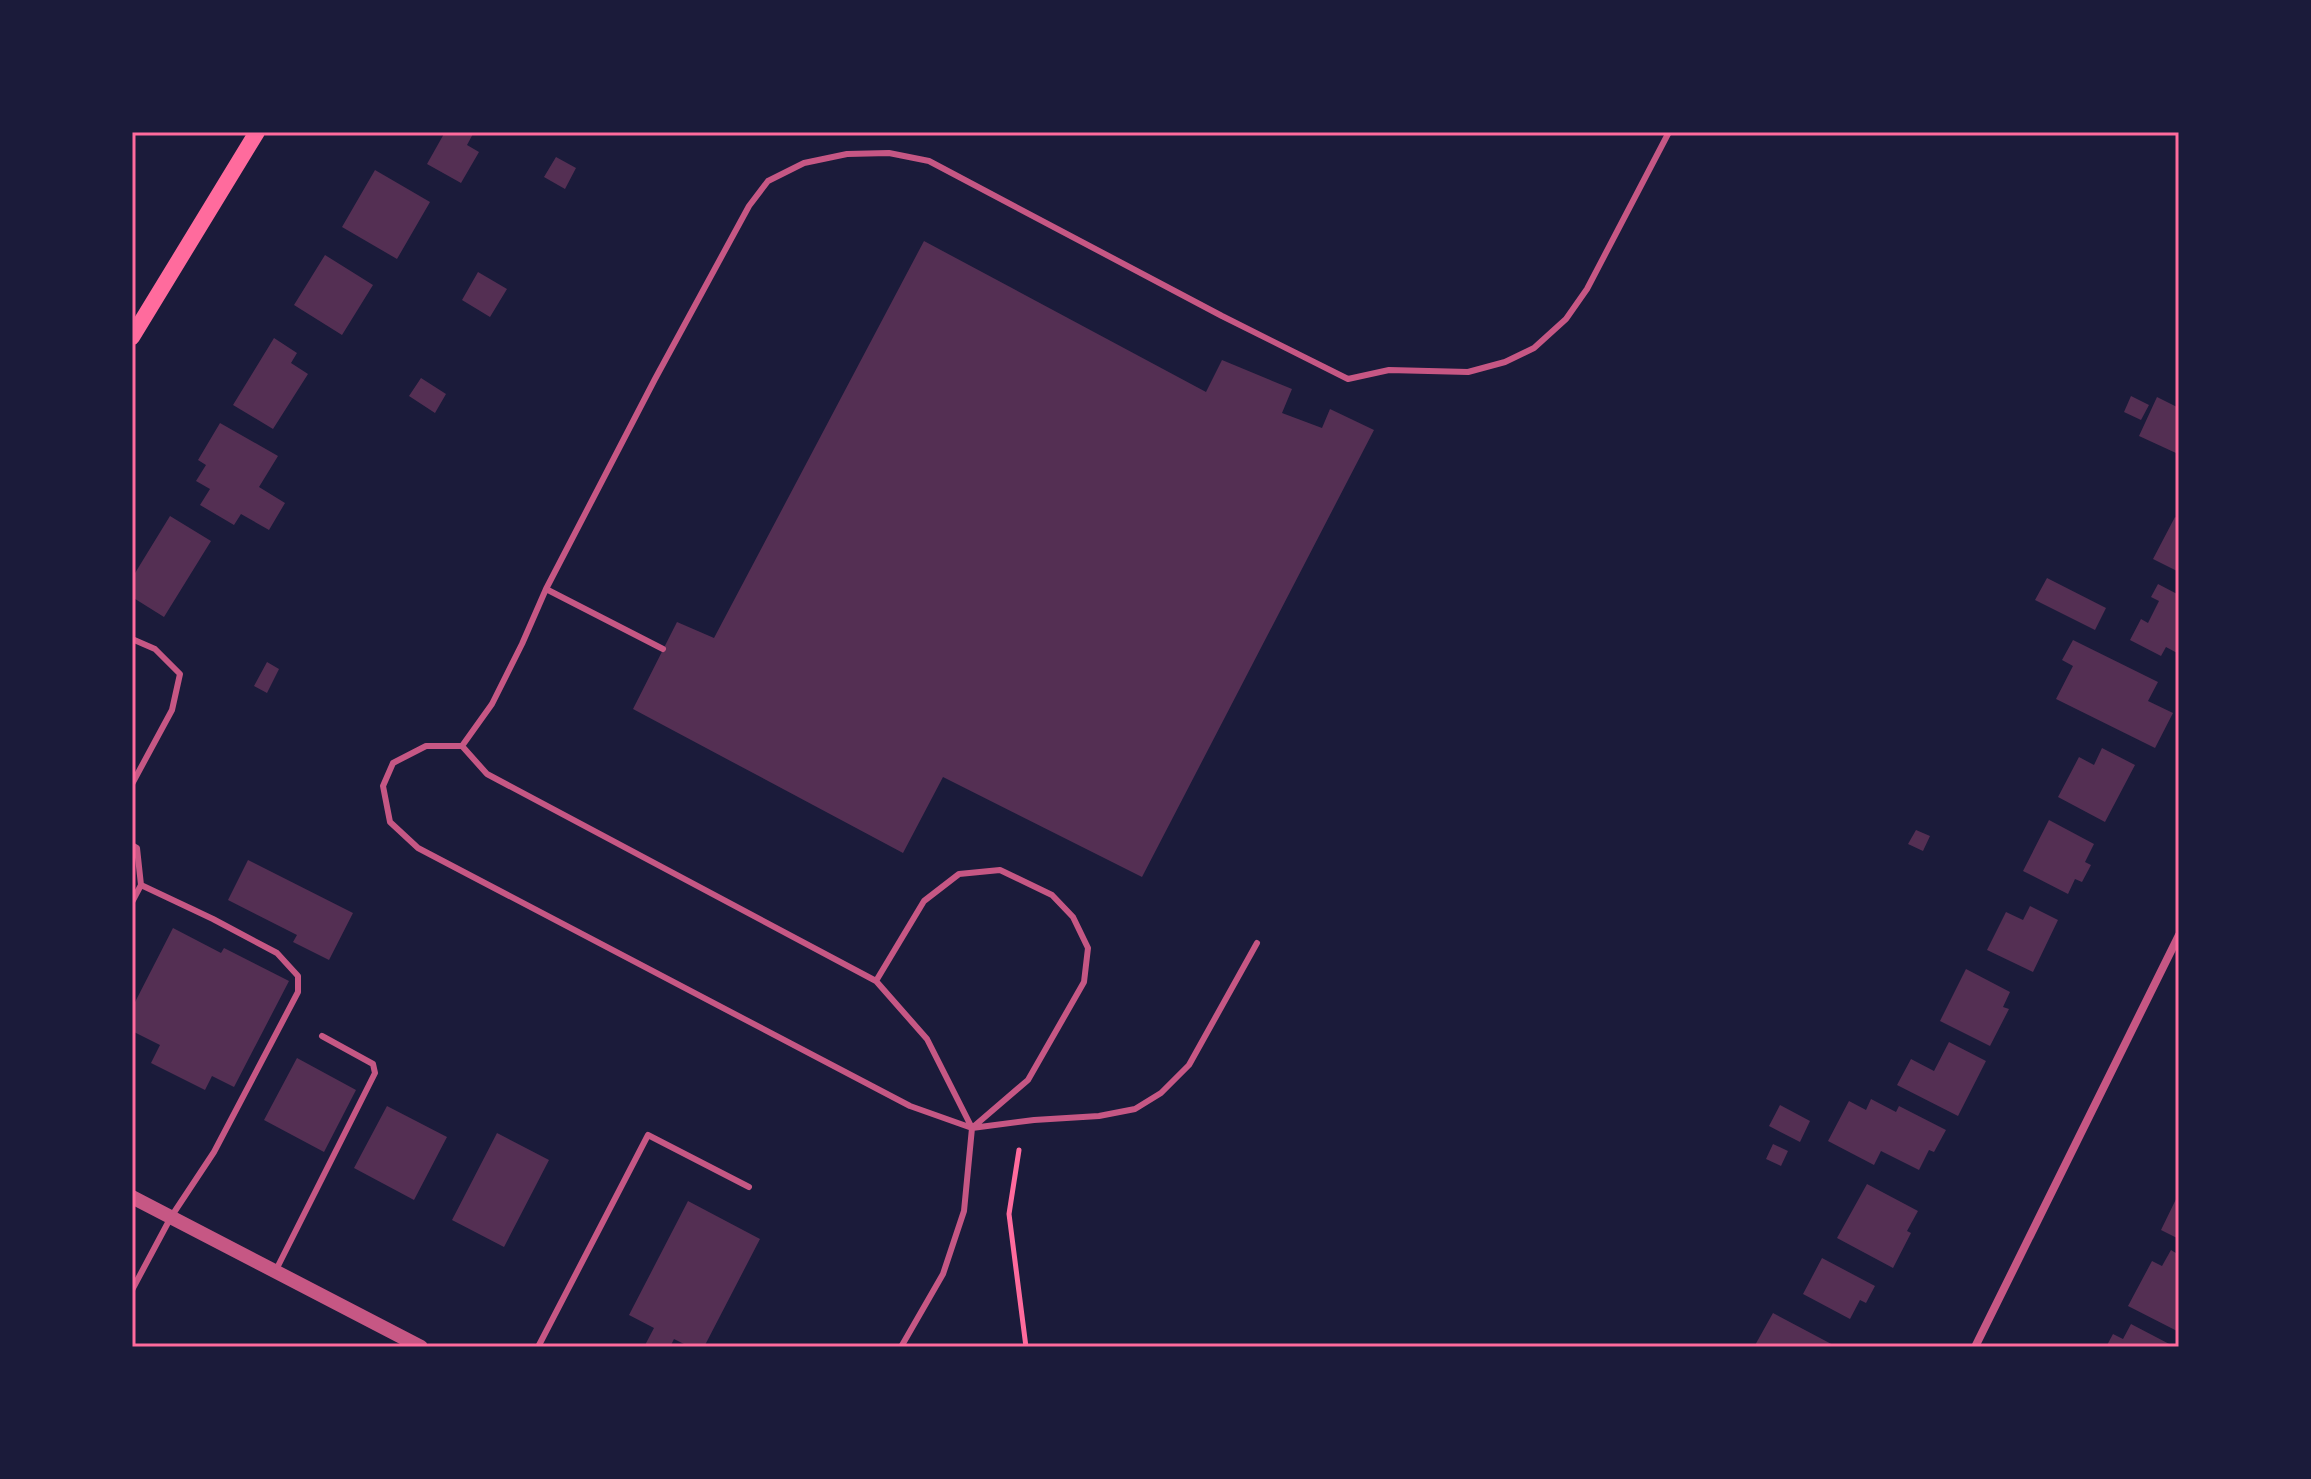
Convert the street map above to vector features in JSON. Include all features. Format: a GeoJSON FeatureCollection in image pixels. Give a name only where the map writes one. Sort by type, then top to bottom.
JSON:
{"type":"FeatureCollection","features":[{"type":"Feature","properties":{"kind":"main road"},"geometry":{"type":"LineString","coordinates":[[132,337],[257,132]]}},
{"type":"Feature","properties":{"kind":"street"},"geometry":{"type":"LineString","coordinates":[[1975,1347],[2179,935]]}},
{"type":"Feature","properties":{"kind":"street"},"geometry":{"type":"LineString","coordinates":[[132,1197],[421,1347]]}},
{"type":"Feature","properties":{"kind":"lane"},"geometry":{"type":"LineString","coordinates":[[462,746],[492,704],[546,589],[655,379],[749,206],[768,181],[804,163],[847,154],[889,153],[929,161],[1348,379],[1389,370],[1468,372],[1505,362],[1534,348],[1566,319],[1587,289],[1669,132]]}},
{"type":"Feature","properties":{"kind":"lane"},"geometry":{"type":"LineString","coordinates":[[546,589],[663,649]]}},
{"type":"Feature","properties":{"kind":"lane"},"geometry":{"type":"LineString","coordinates":[[132,639],[155,649],[180,674],[172,710],[132,784]]}},
{"type":"Feature","properties":{"kind":"lane"},"geometry":{"type":"LineString","coordinates":[[901,1347],[943,1274],[964,1211],[972,1128],[927,1039],[876,981],[487,774],[462,746],[426,746],[393,763],[383,786],[390,822],[418,848],[910,1106],[972,1128],[1135,1109],[1161,1093],[1189,1065],[1257,943]]}},
{"type":"Feature","properties":{"kind":"lane"},"geometry":{"type":"LineString","coordinates":[[132,845],[137,848],[141,885],[132,902]]}},
{"type":"Feature","properties":{"kind":"lane"},"geometry":{"type":"LineString","coordinates":[[876,981],[924,901],[959,874],[1000,870],[1052,895],[1073,917],[1088,948],[1084,982],[1028,1080],[972,1128]]}},
{"type":"Feature","properties":{"kind":"lane"},"geometry":{"type":"LineString","coordinates":[[132,1290],[171,1217],[214,1152],[298,992],[298,976],[277,953],[141,885]]}},
{"type":"Feature","properties":{"kind":"lane"},"geometry":{"type":"LineString","coordinates":[[275,1271],[375,1073],[373,1064],[322,1036]]}},
{"type":"Feature","properties":{"kind":"lane"},"geometry":{"type":"LineString","coordinates":[[538,1347],[648,1135],[749,1187]]}},
{"type":"Feature","properties":{"kind":"path"},"geometry":{"type":"LineString","coordinates":[[1019,1150],[1009,1214],[1026,1347]]}},
{"type":"Feature","properties":{"kind":"building"},"geometry":{"type":"Polygon","coordinates":[[[445,132],[474,132],[467,145],[479,152],[461,183],[427,164],[445,132]]]}},
{"type":"Feature","properties":{"kind":"building"},"geometry":{"type":"Polygon","coordinates":[[[556,157],[576,168],[565,189],[544,177],[556,157]]]}},
{"type":"Feature","properties":{"kind":"building"},"geometry":{"type":"Polygon","coordinates":[[[375,170],[430,202],[397,259],[342,227],[375,170]]]}},
{"type":"Feature","properties":{"kind":"building"},"geometry":{"type":"Polygon","coordinates":[[[924,241],[1206,392],[1222,360],[1292,389],[1282,413],[1322,428],[1330,409],[1374,430],[1142,877],[943,777],[903,853],[633,709],[677,622],[714,638],[924,241]]]}},
{"type":"Feature","properties":{"kind":"building"},"geometry":{"type":"Polygon","coordinates":[[[325,255],[373,285],[342,335],[294,305],[325,255]]]}},
{"type":"Feature","properties":{"kind":"building"},"geometry":{"type":"Polygon","coordinates":[[[478,272],[507,289],[490,317],[462,300],[478,272]]]}},
{"type":"Feature","properties":{"kind":"building"},"geometry":{"type":"Polygon","coordinates":[[[274,338],[297,353],[291,363],[308,374],[273,429],[233,405],[274,338]]]}},
{"type":"Feature","properties":{"kind":"building"},"geometry":{"type":"Polygon","coordinates":[[[421,378],[446,394],[435,413],[409,396],[421,378]]]}},
{"type":"Feature","properties":{"kind":"building"},"geometry":{"type":"Polygon","coordinates":[[[2131,396],[2149,405],[2141,420],[2124,412],[2131,396]]]}},
{"type":"Feature","properties":{"kind":"building"},"geometry":{"type":"Polygon","coordinates":[[[2157,397],[2179,408],[2179,446],[2176,453],[2139,436],[2157,397]]]}},
{"type":"Feature","properties":{"kind":"building"},"geometry":{"type":"Polygon","coordinates":[[[220,423],[278,456],[259,487],[285,503],[269,530],[241,514],[234,525],[200,505],[210,489],[196,481],[206,465],[198,460],[220,423]]]}},
{"type":"Feature","properties":{"kind":"building"},"geometry":{"type":"Polygon","coordinates":[[[170,516],[211,541],[164,617],[132,597],[132,578],[170,516]]]}},
{"type":"Feature","properties":{"kind":"building"},"geometry":{"type":"Polygon","coordinates":[[[2175,517],[2179,520],[2179,572],[2153,559],[2175,517]]]}},
{"type":"Feature","properties":{"kind":"building"},"geometry":{"type":"Polygon","coordinates":[[[2047,578],[2106,608],[2095,630],[2035,600],[2047,578]]]}},
{"type":"Feature","properties":{"kind":"building"},"geometry":{"type":"Polygon","coordinates":[[[2158,584],[2179,595],[2179,654],[2166,647],[2161,656],[2130,640],[2141,619],[2148,623],[2159,601],[2151,597],[2158,584]]]}},
{"type":"Feature","properties":{"kind":"building"},"geometry":{"type":"Polygon","coordinates":[[[2073,640],[2158,682],[2148,701],[2173,713],[2155,748],[2056,699],[2073,666],[2062,660],[2073,640]]]}},
{"type":"Feature","properties":{"kind":"building"},"geometry":{"type":"Polygon","coordinates":[[[267,662],[279,669],[267,693],[254,686],[267,662]]]}},
{"type":"Feature","properties":{"kind":"building"},"geometry":{"type":"Polygon","coordinates":[[[2102,748],[2135,765],[2105,822],[2058,797],[2079,757],[2094,765],[2102,748]]]}},
{"type":"Feature","properties":{"kind":"building"},"geometry":{"type":"Polygon","coordinates":[[[2049,820],[2094,844],[2085,862],[2091,865],[2082,882],[2075,879],[2068,894],[2023,871],[2049,820]]]}},
{"type":"Feature","properties":{"kind":"building"},"geometry":{"type":"Polygon","coordinates":[[[1916,830],[1930,836],[1923,851],[1908,844],[1916,830]]]}},
{"type":"Feature","properties":{"kind":"building"},"geometry":{"type":"Polygon","coordinates":[[[248,860],[353,913],[329,960],[293,942],[297,935],[228,900],[248,860]]]}},
{"type":"Feature","properties":{"kind":"building"},"geometry":{"type":"Polygon","coordinates":[[[2030,906],[2058,920],[2033,972],[1987,950],[2006,912],[2023,920],[2030,906]]]}},
{"type":"Feature","properties":{"kind":"building"},"geometry":{"type":"Polygon","coordinates":[[[173,928],[221,953],[224,948],[289,981],[234,1087],[212,1076],[205,1090],[151,1063],[160,1045],[132,1031],[132,1008],[173,928]]]}},
{"type":"Feature","properties":{"kind":"building"},"geometry":{"type":"Polygon","coordinates":[[[1966,969],[2010,992],[2003,1007],[2009,1009],[1990,1046],[1940,1021],[1966,969]]]}},
{"type":"Feature","properties":{"kind":"building"},"geometry":{"type":"Polygon","coordinates":[[[1949,1042],[1986,1061],[1958,1116],[1897,1085],[1911,1059],[1934,1071],[1949,1042]]]}},
{"type":"Feature","properties":{"kind":"building"},"geometry":{"type":"Polygon","coordinates":[[[297,1058],[356,1090],[324,1152],[264,1120],[297,1058]]]}},
{"type":"Feature","properties":{"kind":"building"},"geometry":{"type":"Polygon","coordinates":[[[1871,1099],[1896,1112],[1899,1106],[1946,1130],[1934,1152],[1929,1150],[1919,1170],[1881,1151],[1874,1165],[1828,1141],[1849,1101],[1866,1110],[1871,1099]]]}},
{"type":"Feature","properties":{"kind":"building"},"geometry":{"type":"Polygon","coordinates":[[[1780,1105],[1810,1121],[1800,1142],[1769,1126],[1780,1105]]]}},
{"type":"Feature","properties":{"kind":"building"},"geometry":{"type":"Polygon","coordinates":[[[387,1106],[447,1137],[414,1200],[354,1168],[387,1106]]]}},
{"type":"Feature","properties":{"kind":"building"},"geometry":{"type":"Polygon","coordinates":[[[497,1133],[549,1160],[504,1247],[452,1220],[497,1133]]]}},
{"type":"Feature","properties":{"kind":"building"},"geometry":{"type":"Polygon","coordinates":[[[1773,1144],[1788,1151],[1781,1166],[1766,1159],[1773,1144]]]}},
{"type":"Feature","properties":{"kind":"building"},"geometry":{"type":"Polygon","coordinates":[[[1867,1184],[1918,1211],[1907,1231],[1911,1233],[1893,1268],[1837,1238],[1867,1184]]]}},
{"type":"Feature","properties":{"kind":"building"},"geometry":{"type":"Polygon","coordinates":[[[2179,1193],[2179,1239],[2161,1230],[2179,1193]]]}},
{"type":"Feature","properties":{"kind":"building"},"geometry":{"type":"Polygon","coordinates":[[[688,1201],[760,1239],[704,1347],[690,1347],[674,1339],[670,1347],[644,1347],[654,1328],[629,1315],[688,1201]]]}},
{"type":"Feature","properties":{"kind":"building"},"geometry":{"type":"Polygon","coordinates":[[[2171,1250],[2179,1255],[2179,1332],[2128,1306],[2152,1261],[2162,1266],[2171,1250]]]}},
{"type":"Feature","properties":{"kind":"building"},"geometry":{"type":"Polygon","coordinates":[[[1822,1258],[1875,1286],[1866,1303],[1860,1300],[1850,1319],[1803,1294],[1822,1258]]]}},
{"type":"Feature","properties":{"kind":"building"},"geometry":{"type":"Polygon","coordinates":[[[1773,1313],[1837,1347],[1754,1347],[1773,1313]]]}},
{"type":"Feature","properties":{"kind":"building"},"geometry":{"type":"Polygon","coordinates":[[[2131,1324],[2175,1347],[2106,1347],[2113,1334],[2123,1339],[2131,1324]]]}}]}
